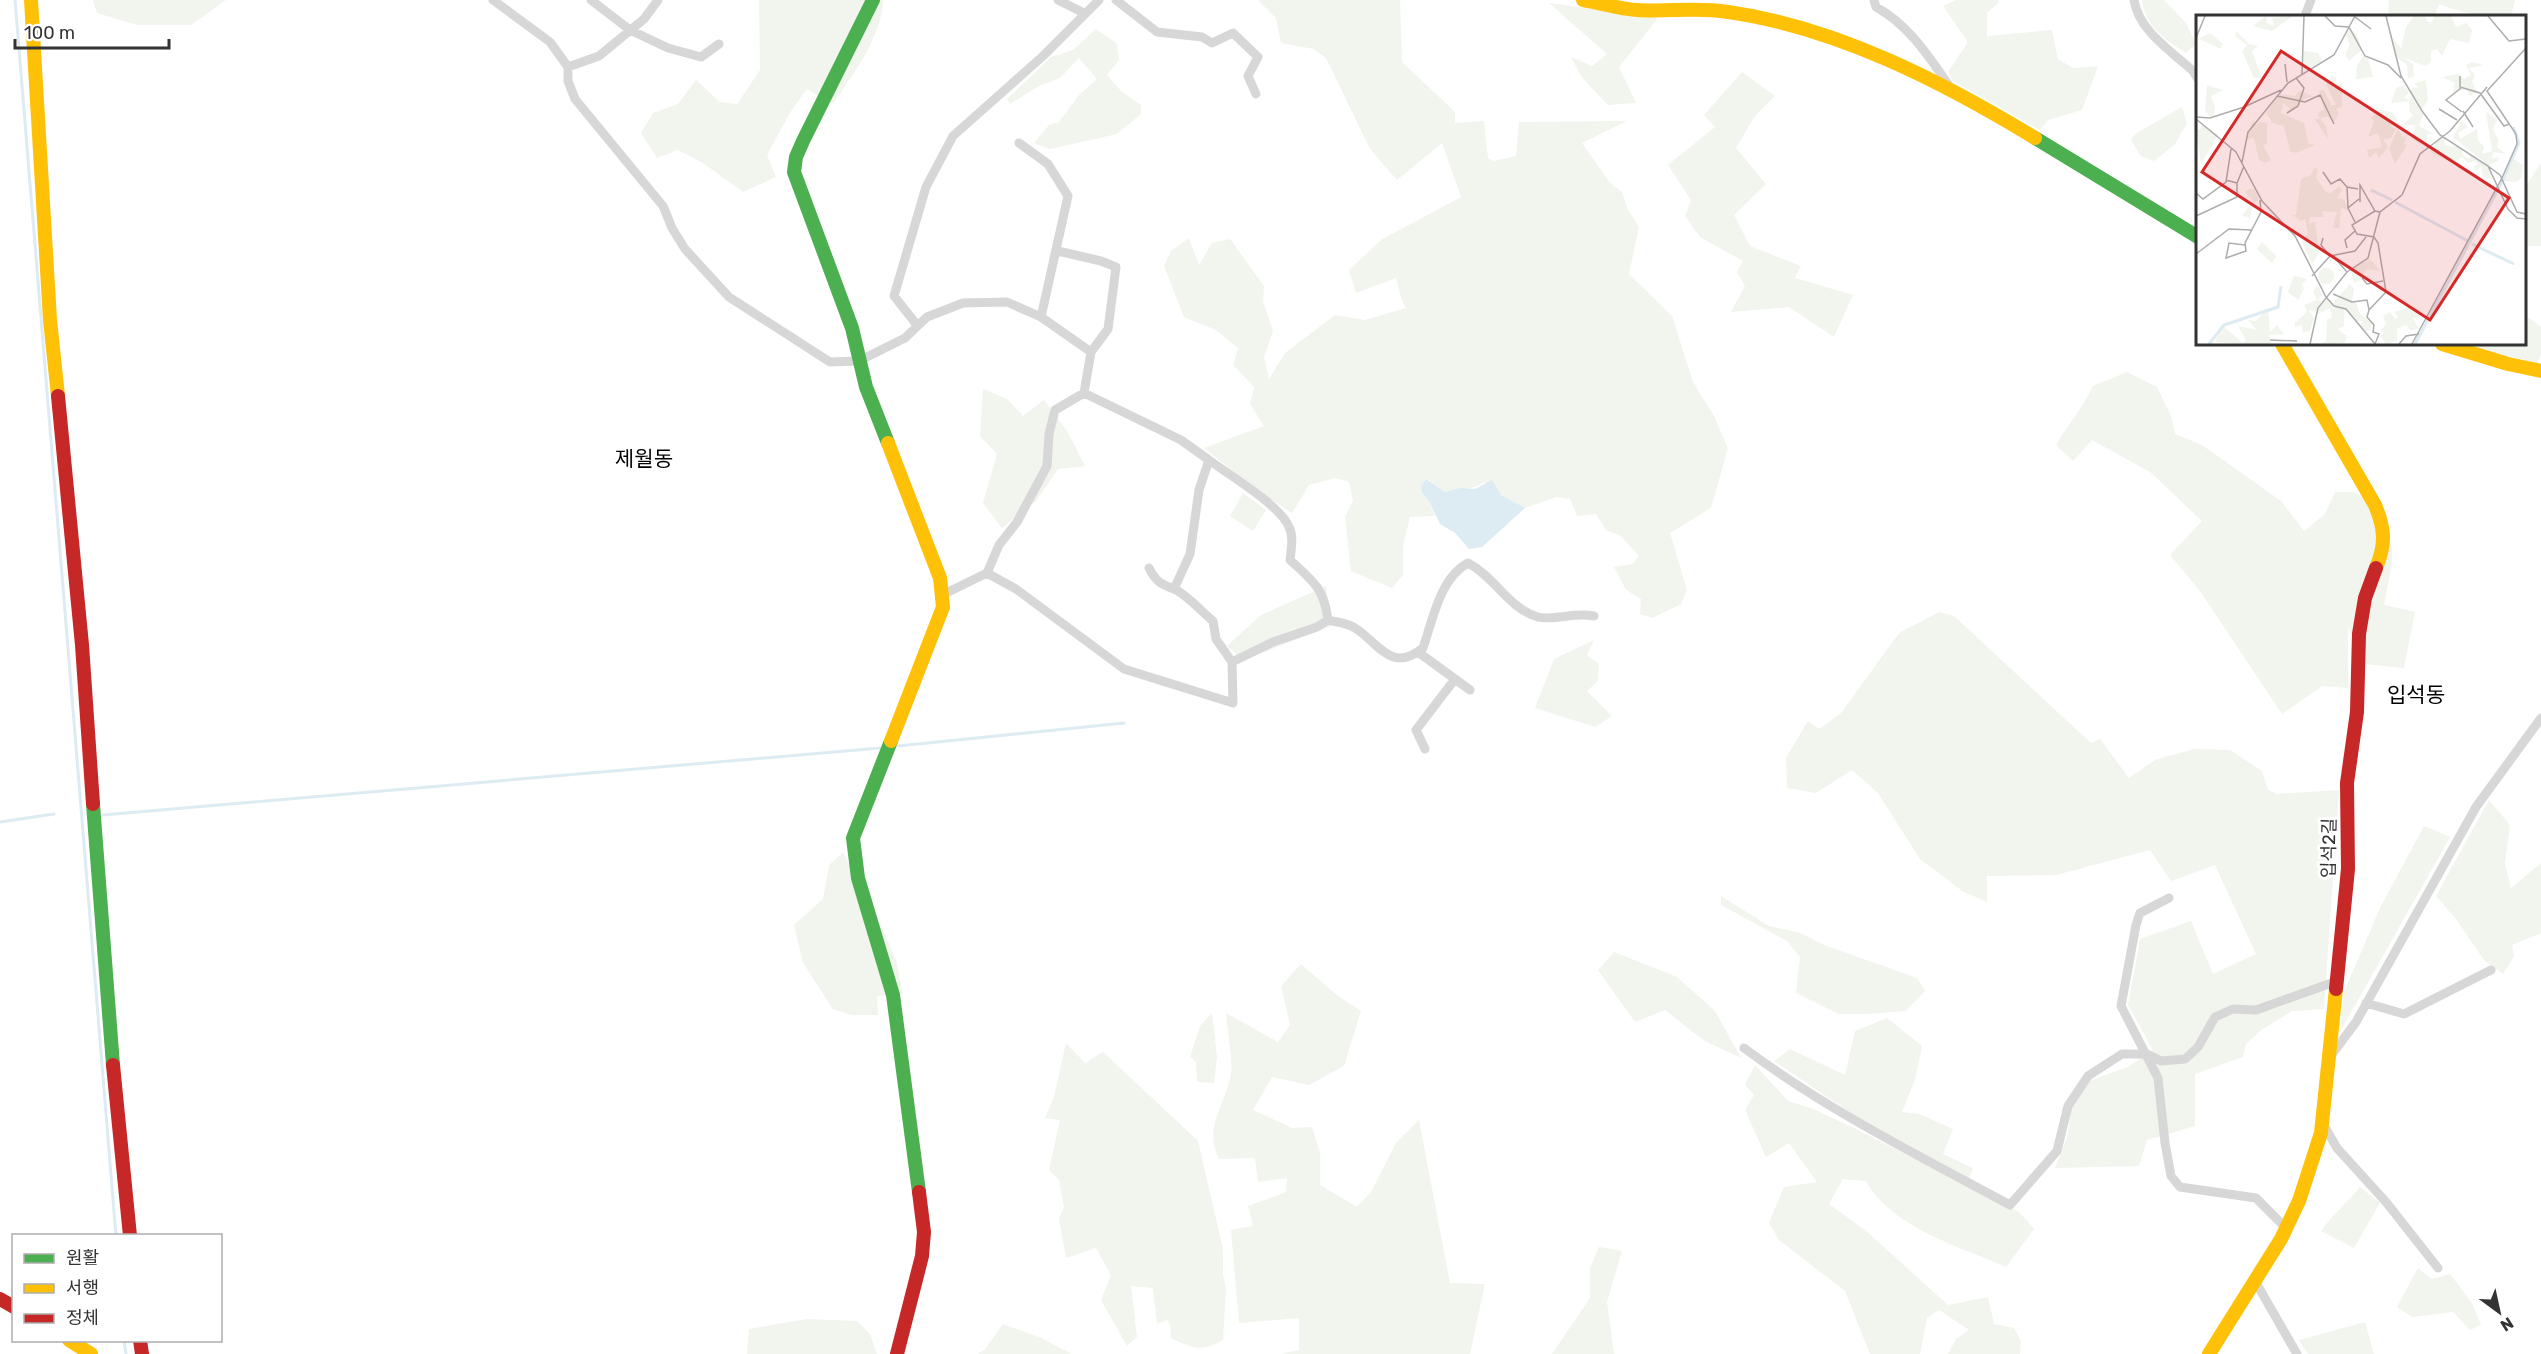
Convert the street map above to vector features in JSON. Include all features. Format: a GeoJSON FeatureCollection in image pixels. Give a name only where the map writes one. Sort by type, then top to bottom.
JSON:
{"type":"FeatureCollection","features":[{"type":"Feature","properties":{"kind":"street"},"geometry":{"type":"LineString","coordinates":[[31,0],[50,320],[82,645],[106,994],[130,1234]]}},
{"type":"Feature","properties":{"kind":"street"},"geometry":{"type":"LineString","coordinates":[[493,0],[550,42],[568,67],[568,81],[575,99],[663,206],[672,228],[685,249],[729,297],[830,362],[859,361],[905,338],[927,317],[963,303],[1007,302],[1041,317],[1091,352]]}},
{"type":"Feature","properties":{"kind":"street"},"geometry":{"type":"LineString","coordinates":[[591,0],[630,30],[668,48],[701,57],[719,44]]}},
{"type":"Feature","properties":{"kind":"street"},"geometry":{"type":"LineString","coordinates":[[568,67],[599,56],[644,19],[658,0]]}},
{"type":"Feature","properties":{"kind":"street"},"geometry":{"type":"LineString","coordinates":[[873,0],[802,141],[796,157],[794,172],[852,328],[866,387],[940,578],[944,594],[943,607],[853,838],[858,878],[893,994],[924,1232],[922,1256],[897,1354]]}},
{"type":"Feature","properties":{"kind":"street"},"geometry":{"type":"LineString","coordinates":[[1058,0],[1084,13]]}},
{"type":"Feature","properties":{"kind":"street"},"geometry":{"type":"LineString","coordinates":[[917,325],[894,296],[926,187],[938,161],[953,136],[1043,56],[1099,0]]}},
{"type":"Feature","properties":{"kind":"street"},"geometry":{"type":"LineString","coordinates":[[1116,0],[1157,32],[1202,37],[1212,43],[1233,33],[1258,57],[1248,76],[1256,94]]}},
{"type":"Feature","properties":{"kind":"street"},"geometry":{"type":"LineString","coordinates":[[1583,0],[1636,10],[1725,11],[1776,21],[1843,43],[1924,75],[1978,103],[2196,236]]}},
{"type":"Feature","properties":{"kind":"street"},"geometry":{"type":"LineString","coordinates":[[1874,0],[1876,7],[1894,17],[1926,52],[1953,91]]}},
{"type":"Feature","properties":{"kind":"street"},"geometry":{"type":"LineString","coordinates":[[2134,0],[2141,24],[2196,76]]}},
{"type":"Feature","properties":{"kind":"street"},"geometry":{"type":"LineString","coordinates":[[2305,15],[2311,0]]}},
{"type":"Feature","properties":{"kind":"street"},"geometry":{"type":"LineString","coordinates":[[1019,143],[1048,164],[1068,196],[1058,251],[1041,317]]}},
{"type":"Feature","properties":{"kind":"street"},"geometry":{"type":"LineString","coordinates":[[944,594],[987,573],[999,544],[1017,522],[1047,466],[1049,434],[1055,410],[1084,393],[1091,352],[1108,329],[1116,267],[1058,251]]}},
{"type":"Feature","properties":{"kind":"street","name":"입석2길"},"geometry":{"type":"LineString","coordinates":[[2209,1354],[2255,1281],[2300,1201],[2322,1122],[2348,869],[2347,783],[2357,712],[2359,634],[2365,598],[2382,554],[2384,526],[2375,505],[2283,345]]}},
{"type":"Feature","properties":{"kind":"street"},"geometry":{"type":"LineString","coordinates":[[2445,345],[2508,364],[2541,371]]}},
{"type":"Feature","properties":{"kind":"street"},"geometry":{"type":"LineString","coordinates":[[1084,393],[1181,440],[1277,510],[1289,526],[1292,538],[1290,560],[1310,577],[1319,590],[1325,600],[1328,620]]}},
{"type":"Feature","properties":{"kind":"street"},"geometry":{"type":"LineString","coordinates":[[1174,589],[1190,554],[1198,490],[1209,460]]}},
{"type":"Feature","properties":{"kind":"street"},"geometry":{"type":"LineString","coordinates":[[1233,662],[1273,642],[1317,627],[1328,620],[1354,627],[1378,650],[1388,656],[1406,656],[1418,652],[1423,648],[1448,581],[1468,563],[1480,569],[1521,610],[1540,618],[1582,614],[1594,616]]}},
{"type":"Feature","properties":{"kind":"street"},"geometry":{"type":"LineString","coordinates":[[987,573],[1016,589],[1124,669],[1233,703],[1233,662],[1216,639],[1213,621],[1174,589],[1166,588],[1153,576],[1149,568]]}},
{"type":"Feature","properties":{"kind":"street"},"geometry":{"type":"LineString","coordinates":[[1418,652],[1470,690]]}},
{"type":"Feature","properties":{"kind":"street"},"geometry":{"type":"LineString","coordinates":[[1425,749],[1416,730],[1455,680]]}},
{"type":"Feature","properties":{"kind":"street"},"geometry":{"type":"LineString","coordinates":[[2329,1058],[2356,1022],[2476,807],[2541,718]]}},
{"type":"Feature","properties":{"kind":"street"},"geometry":{"type":"LineString","coordinates":[[2169,898],[2140,913],[2121,1006],[2158,1078],[2171,1176],[2180,1187],[2256,1198],[2286,1228]]}},
{"type":"Feature","properties":{"kind":"street"},"geometry":{"type":"LineString","coordinates":[[2366,1003],[2404,1014],[2491,970]]}},
{"type":"Feature","properties":{"kind":"street"},"geometry":{"type":"LineString","coordinates":[[1744,1048],[1783,1077],[1838,1112],[2010,1204],[2057,1151],[2068,1106],[2088,1076],[2122,1054],[2147,1054],[2161,1061],[2185,1059],[2198,1047],[2215,1017],[2233,1009],[2256,1010],[2337,981]]}},
{"type":"Feature","properties":{"kind":"street"},"geometry":{"type":"LineString","coordinates":[[2322,1122],[2337,1148],[2386,1202],[2438,1268]]}},
{"type":"Feature","properties":{"kind":"street"},"geometry":{"type":"LineString","coordinates":[[2255,1281],[2297,1354]]}},
{"type":"Feature","properties":{"kind":"street"},"geometry":{"type":"LineString","coordinates":[[71,1342],[91,1354]]}},
{"type":"Feature","properties":{"kind":"shaded area"},"geometry":{"type":"Polygon","coordinates":[[[93,0],[226,0],[191,25],[137,25],[97,13],[93,0]]]}},
{"type":"Feature","properties":{"kind":"shaded area"},"geometry":{"type":"Polygon","coordinates":[[[759,0],[883,0],[878,28],[872,41],[833,104],[807,89],[791,111],[767,155],[776,177],[743,192],[703,163],[678,150],[657,158],[641,133],[653,113],[678,104],[696,80],[720,102],[737,104],[760,70],[759,0]]]}},
{"type":"Feature","properties":{"kind":"shaded area"},"geometry":{"type":"Polygon","coordinates":[[[1258,0],[1400,0],[1402,62],[1455,112],[1455,123],[1484,121],[1488,158],[1493,161],[1516,156],[1519,122],[1627,121],[1582,143],[1610,183],[1622,192],[1627,208],[1639,227],[1629,274],[1672,316],[1693,382],[1714,416],[1728,448],[1711,508],[1670,533],[1687,590],[1681,604],[1652,618],[1640,614],[1641,599],[1626,590],[1614,567],[1633,564],[1639,556],[1621,536],[1606,530],[1596,514],[1577,516],[1570,499],[1556,497],[1525,508],[1511,502],[1485,482],[1471,488],[1445,492],[1427,479],[1422,493],[1429,501],[1435,516],[1410,517],[1403,546],[1403,575],[1392,588],[1351,571],[1345,517],[1353,500],[1349,482],[1335,478],[1309,485],[1292,513],[1256,490],[1204,448],[1264,426],[1250,404],[1254,387],[1233,365],[1238,348],[1216,330],[1184,317],[1164,266],[1171,251],[1189,238],[1199,265],[1212,243],[1230,239],[1264,286],[1263,302],[1273,331],[1264,357],[1269,379],[1285,353],[1335,315],[1365,320],[1406,308],[1396,278],[1356,293],[1349,270],[1381,240],[1461,197],[1442,143],[1397,180],[1370,149],[1326,58],[1314,49],[1281,43],[1276,18],[1258,0]]]}},
{"type":"Feature","properties":{"kind":"shaded area"},"geometry":{"type":"Polygon","coordinates":[[[1956,0],[1999,0],[1987,13],[1987,36],[2052,30],[2058,59],[2073,68],[2098,66],[2082,110],[2048,120],[2040,130],[1952,80],[1948,72],[1968,42],[1943,6],[1956,0]]]}},
{"type":"Feature","properties":{"kind":"shaded area"},"geometry":{"type":"Polygon","coordinates":[[[2142,0],[2164,0],[2186,23],[2196,44],[2186,53],[2163,37],[2147,18],[2142,0]]]}},
{"type":"Feature","properties":{"kind":"shaded area"},"geometry":{"type":"Polygon","coordinates":[[[2389,0],[2515,0],[2511,15],[2474,14],[2439,4],[2435,15],[2388,15],[2389,0]]]}},
{"type":"Feature","properties":{"kind":"shaded area"},"geometry":{"type":"Polygon","coordinates":[[[1549,3],[1658,18],[1619,67],[1636,103],[1608,105],[1582,78],[1571,57],[1592,66],[1607,54],[1549,3]]]}},
{"type":"Feature","properties":{"kind":"shaded area"},"geometry":{"type":"Polygon","coordinates":[[[1096,29],[1117,44],[1119,60],[1107,75],[1122,92],[1141,105],[1141,114],[1117,134],[1050,149],[1034,143],[1049,125],[1059,122],[1079,95],[1097,79],[1079,58],[1060,78],[1039,86],[1010,104],[1007,99],[1051,57],[1073,50],[1096,29]]]}},
{"type":"Feature","properties":{"kind":"shaded area"},"geometry":{"type":"Polygon","coordinates":[[[1742,72],[1775,96],[1755,116],[1736,148],[1766,184],[1734,215],[1750,246],[1801,266],[1795,278],[1853,295],[1834,337],[1789,307],[1731,312],[1745,286],[1737,272],[1743,261],[1700,237],[1685,216],[1691,200],[1668,165],[1715,127],[1704,115],[1742,72]]]}},
{"type":"Feature","properties":{"kind":"shaded area"},"geometry":{"type":"Polygon","coordinates":[[[2182,107],[2187,123],[2175,144],[2154,161],[2141,156],[2131,140],[2135,134],[2182,107]]]}},
{"type":"Feature","properties":{"kind":"shaded area"},"geometry":{"type":"Polygon","coordinates":[[[2541,163],[2541,246],[2526,246],[2526,186],[2541,163]]]}},
{"type":"Feature","properties":{"kind":"shaded area"},"geometry":{"type":"Polygon","coordinates":[[[2526,316],[2541,327],[2541,354],[2537,363],[2480,349],[2477,345],[2526,345],[2526,316]]]}},
{"type":"Feature","properties":{"kind":"shaded area"},"geometry":{"type":"Polygon","coordinates":[[[2127,372],[2157,387],[2171,416],[2175,434],[2202,445],[2281,501],[2304,531],[2325,514],[2335,492],[2353,492],[2367,498],[2392,547],[2392,564],[2384,605],[2415,612],[2404,668],[2364,664],[2348,627],[2348,688],[2322,686],[2282,714],[2200,591],[2170,555],[2202,521],[2150,472],[2092,440],[2073,461],[2056,445],[2093,386],[2127,372]]]}},
{"type":"Feature","properties":{"kind":"shaded area"},"geometry":{"type":"Polygon","coordinates":[[[983,389],[1007,399],[1023,416],[1044,400],[1067,431],[1085,466],[1058,469],[1036,501],[1002,528],[983,503],[997,454],[980,436],[983,389]]]}},
{"type":"Feature","properties":{"kind":"shaded area"},"geometry":{"type":"Polygon","coordinates":[[[1426,479],[1445,492],[1460,488],[1475,489],[1492,480],[1501,495],[1525,508],[1482,547],[1469,549],[1455,533],[1440,524],[1429,501],[1422,493],[1421,486],[1426,479]]]}},
{"type":"Feature","properties":{"kind":"shaded area"},"geometry":{"type":"Polygon","coordinates":[[[1243,493],[1266,510],[1253,531],[1230,516],[1243,493]]]}},
{"type":"Feature","properties":{"kind":"shaded area"},"geometry":{"type":"Polygon","coordinates":[[[1326,586],[1331,626],[1244,660],[1227,646],[1261,615],[1326,586]]]}},
{"type":"Feature","properties":{"kind":"shaded area"},"geometry":{"type":"Polygon","coordinates":[[[1939,612],[1954,616],[2091,743],[2100,739],[2129,778],[2155,760],[2194,749],[2230,750],[2262,771],[2268,790],[2277,794],[2339,790],[2324,1009],[2292,1011],[2261,1030],[2246,1044],[2243,1057],[2195,1074],[2195,1126],[2147,1140],[2139,1166],[2055,1168],[2067,1138],[2072,1105],[2091,1080],[2128,1067],[2153,1050],[2128,1005],[2140,939],[2191,921],[2213,974],[2256,954],[2215,865],[2171,881],[2150,850],[2056,875],[1987,876],[1987,902],[1962,891],[1920,859],[1878,793],[1852,770],[1816,793],[1787,788],[1786,758],[1808,721],[1819,729],[1841,713],[1899,633],[1939,612]]]}},
{"type":"Feature","properties":{"kind":"shaded area"},"geometry":{"type":"Polygon","coordinates":[[[1594,640],[1587,655],[1599,664],[1598,681],[1587,691],[1612,716],[1595,727],[1535,708],[1554,659],[1594,640]]]}},
{"type":"Feature","properties":{"kind":"shaded area"},"geometry":{"type":"Polygon","coordinates":[[[2489,800],[2510,825],[2505,863],[2511,888],[2541,863],[2541,933],[2512,945],[2514,956],[2503,974],[2484,960],[2456,919],[2436,896],[2489,800]]]}},
{"type":"Feature","properties":{"kind":"shaded area"},"geometry":{"type":"Polygon","coordinates":[[[2424,826],[2450,837],[2340,1032],[2344,992],[2380,908],[2424,826]]]}},
{"type":"Feature","properties":{"kind":"shaded area"},"geometry":{"type":"Polygon","coordinates":[[[843,852],[896,960],[903,994],[877,996],[878,1015],[852,1015],[833,1009],[803,963],[794,925],[823,899],[829,865],[843,852]]]}},
{"type":"Feature","properties":{"kind":"shaded area"},"geometry":{"type":"Polygon","coordinates":[[[1721,896],[1769,926],[1800,933],[1824,945],[1917,978],[1925,991],[1906,1011],[1839,1014],[1796,993],[1800,957],[1787,941],[1721,905],[1721,896]]]}},
{"type":"Feature","properties":{"kind":"shaded area"},"geometry":{"type":"Polygon","coordinates":[[[1614,952],[1677,977],[1715,1011],[1741,1058],[1703,1040],[1665,1010],[1635,1022],[1598,970],[1614,952]]]}},
{"type":"Feature","properties":{"kind":"shaded area"},"geometry":{"type":"Polygon","coordinates":[[[1301,964],[1338,996],[1361,1011],[1344,1066],[1309,1085],[1272,1077],[1253,1110],[1292,1128],[1312,1127],[1320,1153],[1320,1185],[1357,1207],[1371,1192],[1396,1143],[1419,1120],[1450,1283],[1485,1284],[1470,1354],[1280,1354],[1299,1350],[1299,1318],[1239,1323],[1231,1230],[1253,1226],[1248,1206],[1286,1192],[1287,1178],[1258,1182],[1255,1158],[1219,1159],[1213,1137],[1214,1126],[1231,1074],[1226,1013],[1278,1042],[1290,1025],[1281,986],[1301,964]]]}},
{"type":"Feature","properties":{"kind":"shaded area"},"geometry":{"type":"Polygon","coordinates":[[[1212,1013],[1217,1057],[1214,1083],[1197,1082],[1196,1062],[1190,1057],[1200,1026],[1212,1013]]]}},
{"type":"Feature","properties":{"kind":"shaded area"},"geometry":{"type":"Polygon","coordinates":[[[1887,1018],[1922,1046],[1915,1080],[1902,1112],[1919,1114],[1953,1129],[1943,1154],[1973,1168],[1969,1178],[1863,1121],[1774,1061],[1790,1049],[1845,1075],[1855,1031],[1887,1018]]]}},
{"type":"Feature","properties":{"kind":"shaded area"},"geometry":{"type":"Polygon","coordinates":[[[1066,1043],[1085,1063],[1103,1052],[1198,1141],[1223,1249],[1223,1275],[1226,1288],[1223,1340],[1197,1348],[1171,1338],[1170,1325],[1167,1320],[1157,1324],[1153,1288],[1131,1286],[1137,1337],[1127,1346],[1101,1300],[1111,1275],[1096,1248],[1066,1258],[1059,1218],[1064,1207],[1059,1180],[1049,1170],[1060,1120],[1045,1118],[1054,1097],[1066,1043]]]}},
{"type":"Feature","properties":{"kind":"shaded area"},"geometry":{"type":"Polygon","coordinates":[[[1755,1065],[1788,1101],[1811,1108],[1854,1128],[2019,1212],[2034,1229],[2006,1267],[1928,1234],[1909,1223],[1892,1211],[1866,1181],[1843,1179],[1829,1204],[1865,1230],[1948,1305],[1988,1297],[1994,1324],[2014,1328],[2021,1341],[2020,1354],[1948,1354],[1956,1339],[1969,1330],[1939,1310],[1927,1318],[1920,1354],[1870,1354],[1845,1291],[1779,1240],[1769,1223],[1784,1187],[1817,1182],[1789,1143],[1766,1157],[1745,1110],[1754,1095],[1745,1085],[1755,1065]]]}},
{"type":"Feature","properties":{"kind":"shaded area"},"geometry":{"type":"Polygon","coordinates":[[[2360,1187],[2380,1203],[2354,1248],[2321,1231],[2360,1187]]]}},
{"type":"Feature","properties":{"kind":"shaded area"},"geometry":{"type":"Polygon","coordinates":[[[1599,1247],[1622,1251],[1607,1302],[1614,1354],[1552,1354],[1590,1298],[1590,1268],[1599,1247]]]}},
{"type":"Feature","properties":{"kind":"shaded area"},"geometry":{"type":"Polygon","coordinates":[[[2418,1268],[2432,1279],[2450,1274],[2472,1303],[2481,1325],[2470,1330],[2453,1312],[2412,1317],[2397,1307],[2418,1268]]]}},
{"type":"Feature","properties":{"kind":"shaded area"},"geometry":{"type":"Polygon","coordinates":[[[807,1319],[857,1321],[870,1334],[877,1354],[747,1354],[749,1329],[807,1319]]]}},
{"type":"Feature","properties":{"kind":"shaded area"},"geometry":{"type":"Polygon","coordinates":[[[2365,1322],[2374,1354],[2308,1354],[2299,1340],[2365,1322]]]}},
{"type":"Feature","properties":{"kind":"shaded area"},"geometry":{"type":"Polygon","coordinates":[[[1003,1324],[1041,1338],[1072,1354],[978,1354],[985,1349],[1003,1324]]]}},
{"type":"Feature","properties":{"kind":"waterway"},"geometry":{"type":"LineString","coordinates":[[15,0],[116,1234]]}},
{"type":"Feature","properties":{"kind":"waterway"},"geometry":{"type":"LineString","coordinates":[[898,746],[1124,723]]}},
{"type":"Feature","properties":{"kind":"waterway"},"geometry":{"type":"LineString","coordinates":[[103,815],[880,748]]}},
{"type":"Feature","properties":{"kind":"waterway"},"geometry":{"type":"LineString","coordinates":[[0,822],[54,814]]}},
{"type":"Feature","properties":{"kind":"waterway"},"geometry":{"type":"LineString","coordinates":[[124,1342],[126,1354]]}},
{"type":"Feature","properties":{"kind":"traffic: fast"},"geometry":{"type":"LineString","coordinates":[[873,0],[803,141],[796,157],[794,172],[852,328],[866,387],[888,443]]}},
{"type":"Feature","properties":{"kind":"traffic: fast"},"geometry":{"type":"LineString","coordinates":[[2035,138],[2196,236]]}},
{"type":"Feature","properties":{"kind":"traffic: fast"},"geometry":{"type":"LineString","coordinates":[[891,741],[853,838],[858,878],[893,995],[919,1192]]}},
{"type":"Feature","properties":{"kind":"traffic: fast"},"geometry":{"type":"LineString","coordinates":[[93,804],[113,1065]]}},
{"type":"Feature","properties":{"kind":"traffic: slow"},"geometry":{"type":"LineString","coordinates":[[31,0],[50,320],[58,396]]}},
{"type":"Feature","properties":{"kind":"traffic: slow"},"geometry":{"type":"LineString","coordinates":[[1583,0],[1637,10],[1728,12],[1768,19],[1809,30],[1926,77],[2035,138]]}},
{"type":"Feature","properties":{"kind":"traffic: slow"},"geometry":{"type":"LineString","coordinates":[[2283,345],[2375,505],[2383,536],[2376,568]]}},
{"type":"Feature","properties":{"kind":"traffic: slow"},"geometry":{"type":"LineString","coordinates":[[2445,345],[2508,364],[2541,371]]}},
{"type":"Feature","properties":{"kind":"traffic: slow"},"geometry":{"type":"LineString","coordinates":[[888,443],[940,578],[943,607],[891,741]]}},
{"type":"Feature","properties":{"kind":"traffic: slow"},"geometry":{"type":"LineString","coordinates":[[2209,1354],[2281,1239],[2299,1201],[2321,1133],[2336,989]]}},
{"type":"Feature","properties":{"kind":"traffic: slow"},"geometry":{"type":"LineString","coordinates":[[72,1342],[91,1354]]}},
{"type":"Feature","properties":{"kind":"traffic: jam"},"geometry":{"type":"LineString","coordinates":[[58,396],[82,645],[93,804]]}},
{"type":"Feature","properties":{"kind":"traffic: jam"},"geometry":{"type":"LineString","coordinates":[[2336,989],[2348,869],[2347,783],[2357,712],[2359,634],[2365,598],[2376,568]]}},
{"type":"Feature","properties":{"kind":"traffic: jam"},"geometry":{"type":"LineString","coordinates":[[113,1065],[130,1234]]}},
{"type":"Feature","properties":{"kind":"traffic: jam"},"geometry":{"type":"LineString","coordinates":[[897,1354],[922,1256],[924,1232],[919,1192]]}},
{"type":"Feature","properties":{"kind":"traffic: jam"},"geometry":{"type":"LineString","coordinates":[[0,1299],[12,1306]]}},
{"type":"Feature","properties":{"kind":"traffic: jam"},"geometry":{"type":"LineString","coordinates":[[140,1342],[142,1354]]}},
{"type":"Feature","properties":{"kind":"district","name":"제월동"},"geometry":{"type":"Point","coordinates":[644,458]}},
{"type":"Feature","properties":{"kind":"district","name":"입석동"},"geometry":{"type":"Point","coordinates":[2416,694]}}]}
